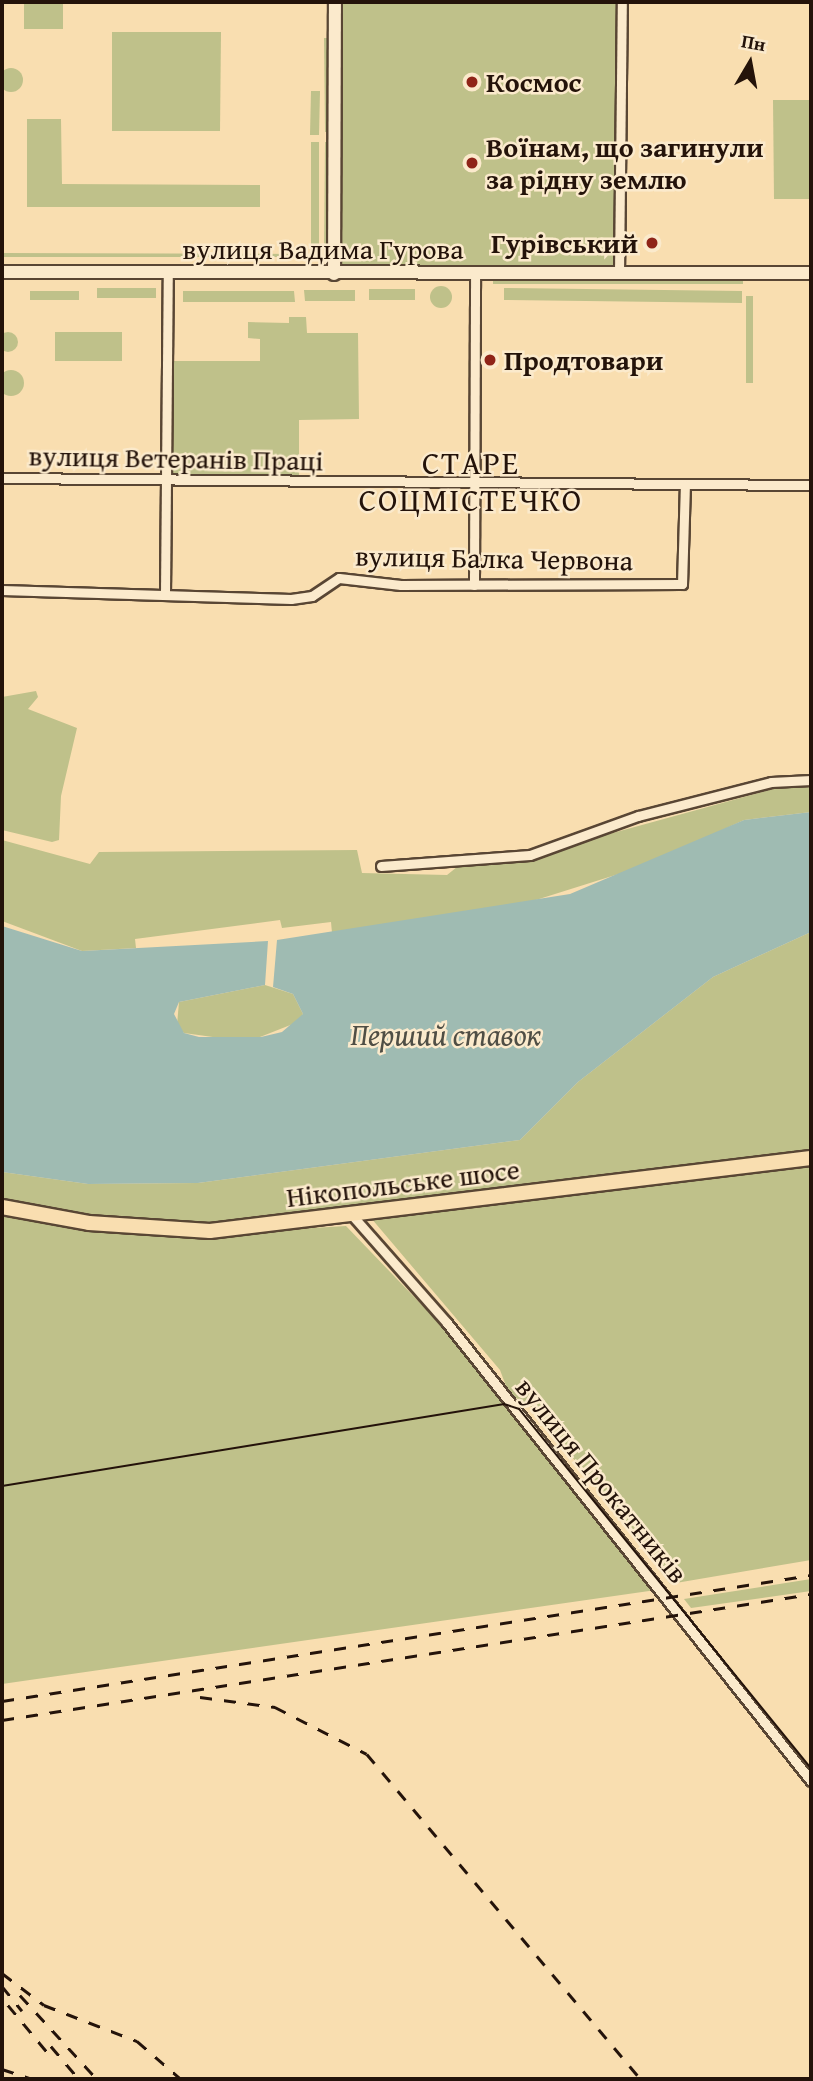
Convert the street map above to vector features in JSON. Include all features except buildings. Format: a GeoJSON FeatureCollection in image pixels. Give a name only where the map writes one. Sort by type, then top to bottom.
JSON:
{"type":"FeatureCollection","features":[{"type":"Feature","properties":{"kind":"main road","name":"Нікопольське шосе"},"geometry":{"type":"LineString","coordinates":[[2,1207],[165,1232],[351,1214],[811,1158]]}},
{"type":"Feature","properties":{"kind":"street"},"geometry":{"type":"LineString","coordinates":[[334,274],[335,2]]}},
{"type":"Feature","properties":{"kind":"street"},"geometry":{"type":"LineString","coordinates":[[619,274],[622,2]]}},
{"type":"Feature","properties":{"kind":"street","name":"вулиця Вадима Гурова"},"geometry":{"type":"LineString","coordinates":[[2,272],[811,273]]}},
{"type":"Feature","properties":{"kind":"street"},"geometry":{"type":"LineString","coordinates":[[165,594],[168,273]]}},
{"type":"Feature","properties":{"kind":"street"},"geometry":{"type":"LineString","coordinates":[[474,585],[475,274]]}},
{"type":"Feature","properties":{"kind":"street","name":"вулиця Ветеранів Праці"},"geometry":{"type":"LineString","coordinates":[[2,478],[475,486],[811,485]]}},
{"type":"Feature","properties":{"kind":"street","name":"вулиця Балка Червона"},"geometry":{"type":"LineString","coordinates":[[2,590],[291,599],[312,596],[339,578],[474,585],[682,584],[685,485]]}},
{"type":"Feature","properties":{"kind":"street"},"geometry":{"type":"LineString","coordinates":[[381,866],[530,855],[638,816],[771,782],[811,780]]}},
{"type":"Feature","properties":{"kind":"street","name":"вулиця Прокатників"},"geometry":{"type":"LineString","coordinates":[[351,1214],[455,1334],[811,1781]]}},
{"type":"Feature","properties":{"kind":"green space"},"geometry":{"type":"Polygon","coordinates":[[[24,2],[63,2],[63,29],[24,29],[24,2]]]}},
{"type":"Feature","properties":{"kind":"green space"},"geometry":{"type":"Polygon","coordinates":[[[335,2],[621,2],[619,274],[334,274],[335,2]]]}},
{"type":"Feature","properties":{"kind":"green space"},"geometry":{"type":"Polygon","coordinates":[[[112,32],[221,32],[220,131],[112,131],[112,32]]]}},
{"type":"Feature","properties":{"kind":"green space"},"geometry":{"type":"Polygon","coordinates":[[[324,38],[328,38],[329,132],[325,132],[324,38]]]}},
{"type":"Feature","properties":{"kind":"green space"},"geometry":{"type":"Polygon","coordinates":[[[11,68],[22,75],[23,80],[16,91],[11,92],[0,85],[-1,80],[6,69],[11,68]]]}},
{"type":"Feature","properties":{"kind":"green space"},"geometry":{"type":"Polygon","coordinates":[[[311,91],[320,91],[319,135],[310,135],[311,91]]]}},
{"type":"Feature","properties":{"kind":"green space"},"geometry":{"type":"Polygon","coordinates":[[[773,100],[811,100],[811,199],[774,199],[773,100]]]}},
{"type":"Feature","properties":{"kind":"green space"},"geometry":{"type":"Polygon","coordinates":[[[27,119],[61,119],[62,184],[260,185],[260,207],[27,207],[27,119]]]}},
{"type":"Feature","properties":{"kind":"green space"},"geometry":{"type":"Polygon","coordinates":[[[311,142],[319,142],[319,258],[311,258],[311,142]]]}},
{"type":"Feature","properties":{"kind":"green space"},"geometry":{"type":"Polygon","coordinates":[[[325,142],[329,142],[328,256],[324,256],[325,142]]]}},
{"type":"Feature","properties":{"kind":"green space"},"geometry":{"type":"Polygon","coordinates":[[[2,253],[303,254],[303,257],[2,257],[2,253]]]}},
{"type":"Feature","properties":{"kind":"green space"},"geometry":{"type":"Polygon","coordinates":[[[2,265],[304,265],[2,268],[2,265]]]}},
{"type":"Feature","properties":{"kind":"green space"},"geometry":{"type":"Polygon","coordinates":[[[493,279],[743,279],[743,284],[493,284],[493,279]]]}},
{"type":"Feature","properties":{"kind":"green space"},"geometry":{"type":"Polygon","coordinates":[[[441,286],[449,289],[452,297],[449,305],[441,308],[433,305],[430,297],[433,289],[441,286]]]}},
{"type":"Feature","properties":{"kind":"green space"},"geometry":{"type":"Polygon","coordinates":[[[97,288],[156,288],[156,298],[97,298],[97,288]]]}},
{"type":"Feature","properties":{"kind":"green space"},"geometry":{"type":"Polygon","coordinates":[[[504,288],[742,291],[742,303],[504,300],[504,288]]]}},
{"type":"Feature","properties":{"kind":"green space"},"geometry":{"type":"Polygon","coordinates":[[[369,289],[415,289],[415,300],[369,300],[369,289]]]}},
{"type":"Feature","properties":{"kind":"green space"},"geometry":{"type":"Polygon","coordinates":[[[304,290],[355,290],[355,301],[305,301],[304,290]]]}},
{"type":"Feature","properties":{"kind":"green space"},"geometry":{"type":"Polygon","coordinates":[[[30,291],[79,291],[79,300],[30,300],[30,291]]]}},
{"type":"Feature","properties":{"kind":"green space"},"geometry":{"type":"Polygon","coordinates":[[[183,291],[294,291],[295,302],[183,302],[183,291]]]}},
{"type":"Feature","properties":{"kind":"green space"},"geometry":{"type":"Polygon","coordinates":[[[746,296],[753,296],[753,383],[746,383],[746,296]]]}},
{"type":"Feature","properties":{"kind":"green space"},"geometry":{"type":"Polygon","coordinates":[[[289,317],[306,317],[307,333],[358,333],[359,419],[299,420],[299,483],[166,482],[167,361],[260,361],[260,339],[248,338],[248,322],[289,323],[289,317]]]}},
{"type":"Feature","properties":{"kind":"green space"},"geometry":{"type":"Polygon","coordinates":[[[4,332],[12,332],[18,342],[12,352],[4,352],[-2,346],[-2,338],[4,332]]]}},
{"type":"Feature","properties":{"kind":"green space"},"geometry":{"type":"Polygon","coordinates":[[[55,332],[122,332],[122,361],[55,361],[55,332]]]}},
{"type":"Feature","properties":{"kind":"green space"},"geometry":{"type":"Polygon","coordinates":[[[11,370],[20,374],[24,383],[20,392],[11,396],[2,392],[-2,383],[2,374],[11,370]]]}},
{"type":"Feature","properties":{"kind":"green space"},"geometry":{"type":"Polygon","coordinates":[[[36,691],[38,697],[28,709],[77,728],[61,796],[59,840],[52,842],[2,830],[2,697],[36,691]]]}},
{"type":"Feature","properties":{"kind":"green space"},"geometry":{"type":"Polygon","coordinates":[[[811,786],[811,812],[744,820],[644,866],[520,905],[332,933],[331,922],[282,928],[280,920],[135,939],[136,948],[82,951],[2,921],[2,840],[90,864],[99,852],[357,850],[362,873],[447,875],[462,863],[569,845],[773,789],[811,786]]]}},
{"type":"Feature","properties":{"kind":"green space"},"geometry":{"type":"Polygon","coordinates":[[[811,932],[811,1150],[208,1225],[90,1216],[2,1200],[2,1172],[88,1184],[198,1183],[520,1140],[578,1082],[713,977],[811,932]]]}},
{"type":"Feature","properties":{"kind":"green space"},"geometry":{"type":"Polygon","coordinates":[[[265,985],[293,994],[303,1014],[298,1022],[260,1037],[220,1038],[184,1033],[177,1025],[179,1002],[265,985]]]}},
{"type":"Feature","properties":{"kind":"green space"},"geometry":{"type":"Polygon","coordinates":[[[811,1164],[811,1560],[670,1584],[535,1409],[509,1394],[500,1370],[371,1218],[811,1164]]]}},
{"type":"Feature","properties":{"kind":"green space"},"geometry":{"type":"Polygon","coordinates":[[[2,1212],[165,1237],[346,1226],[443,1327],[656,1590],[2,1684],[2,1212]]]}},
{"type":"Feature","properties":{"kind":"green space"},"geometry":{"type":"Polygon","coordinates":[[[811,1579],[811,1591],[691,1608],[684,1599],[811,1579]]]}},
{"type":"Feature","properties":{"kind":"water","name":"Перший ставок"},"geometry":{"type":"Polygon","coordinates":[[[811,812],[811,932],[713,977],[578,1082],[520,1140],[198,1183],[88,1184],[2,1172],[2,926],[82,951],[268,941],[265,985],[179,1002],[174,1014],[184,1033],[199,1037],[261,1037],[282,1032],[303,1014],[293,994],[273,987],[277,940],[570,894],[744,820],[811,812]]]}},
{"type":"Feature","properties":{"kind":"tram line"},"geometry":{"type":"LineString","coordinates":[[2,1486],[504,1404],[519,1409],[811,1768]]}},
{"type":"Feature","properties":{"kind":"railway"},"geometry":{"type":"LineString","coordinates":[[2,1701],[811,1575]]}},
{"type":"Feature","properties":{"kind":"railway"},"geometry":{"type":"LineString","coordinates":[[2,1720],[811,1594]]}},
{"type":"Feature","properties":{"kind":"railway"},"geometry":{"type":"LineString","coordinates":[[200,1697],[275,1707],[367,1754],[641,2079]]}},
{"type":"Feature","properties":{"kind":"railway"},"geometry":{"type":"LineString","coordinates":[[2,1973],[44,2005],[137,2041],[181,2079]]}},
{"type":"Feature","properties":{"kind":"railway"},"geometry":{"type":"LineString","coordinates":[[2,1986],[22,2011]]}},
{"type":"Feature","properties":{"kind":"railway"},"geometry":{"type":"LineString","coordinates":[[20,1995],[97,2079]]}},
{"type":"Feature","properties":{"kind":"railway"},"geometry":{"type":"LineString","coordinates":[[8,2005],[53,2059]]}},
{"type":"Feature","properties":{"kind":"railway"},"geometry":{"type":"LineString","coordinates":[[51,2046],[79,2079]]}},
{"type":"Feature","properties":{"kind":"railway"},"geometry":{"type":"LineString","coordinates":[[2,2069],[32,2079]]}},
{"type":"Feature","properties":{"kind":"place","name":"Космос"},"geometry":{"type":"Point","coordinates":[472,82]}},
{"type":"Feature","properties":{"kind":"place","name":"Воїнам, що загинули за рідну землю"},"geometry":{"type":"Point","coordinates":[472,163]}},
{"type":"Feature","properties":{"kind":"place","name":"Гурівський"},"geometry":{"type":"Point","coordinates":[652,243]}},
{"type":"Feature","properties":{"kind":"place","name":"Продтовари"},"geometry":{"type":"Point","coordinates":[490,360]}},
{"type":"Feature","properties":{"kind":"district","name":"СТАРЕ СОЦМІСТЕЧКО"},"geometry":{"type":"Point","coordinates":[471,482]}}]}
